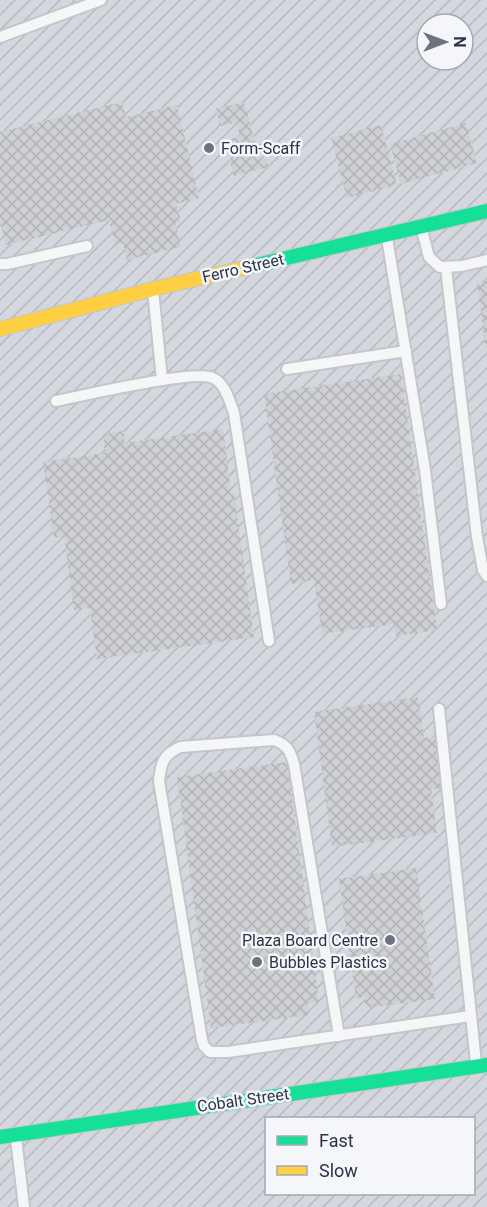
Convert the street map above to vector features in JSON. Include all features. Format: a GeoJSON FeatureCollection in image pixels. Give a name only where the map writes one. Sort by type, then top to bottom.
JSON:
{"type":"FeatureCollection","features":[{"type":"Feature","properties":{"kind":"street","name":"Ferro Street"},"geometry":{"type":"LineString","coordinates":[[0,329],[153,289],[487,211]]}},
{"type":"Feature","properties":{"kind":"street","name":"Cobalt Street"},"geometry":{"type":"LineString","coordinates":[[0,1137],[482,1066]]}},
{"type":"Feature","properties":{"kind":"lane"},"geometry":{"type":"LineString","coordinates":[[0,37],[101,0]]}},
{"type":"Feature","properties":{"kind":"lane"},"geometry":{"type":"LineString","coordinates":[[421,226],[429,257],[435,264],[446,268],[487,260]]}},
{"type":"Feature","properties":{"kind":"lane"},"geometry":{"type":"LineString","coordinates":[[387,234],[425,470],[441,603]]}},
{"type":"Feature","properties":{"kind":"lane"},"geometry":{"type":"LineString","coordinates":[[0,264],[87,246]]}},
{"type":"Feature","properties":{"kind":"lane"},"geometry":{"type":"LineString","coordinates":[[446,268],[477,537],[483,570],[487,576]]}},
{"type":"Feature","properties":{"kind":"lane"},"geometry":{"type":"LineString","coordinates":[[153,289],[162,380]]}},
{"type":"Feature","properties":{"kind":"lane"},"geometry":{"type":"LineString","coordinates":[[287,369],[406,351]]}},
{"type":"Feature","properties":{"kind":"lane"},"geometry":{"type":"LineString","coordinates":[[56,401],[162,380],[204,375],[218,380],[234,413],[269,641]]}},
{"type":"Feature","properties":{"kind":"lane"},"geometry":{"type":"LineString","coordinates":[[439,709],[470,1016],[482,1066]]}},
{"type":"Feature","properties":{"kind":"lane"},"geometry":{"type":"LineString","coordinates":[[339,1036],[290,749],[285,744],[274,740],[180,747],[168,752],[161,763],[159,781],[204,1046],[210,1052],[216,1054],[339,1036],[470,1016]]}},
{"type":"Feature","properties":{"kind":"lane"},"geometry":{"type":"LineString","coordinates":[[16,1135],[24,1207]]}},
{"type":"Feature","properties":{"kind":"shaded area"},"geometry":{"type":"Polygon","coordinates":[[[0,0],[487,0],[487,1207],[0,1207],[0,0]]]}},
{"type":"Feature","properties":{"kind":"building"},"geometry":{"type":"Polygon","coordinates":[[[122,102],[126,117],[177,105],[199,198],[176,204],[181,221],[175,223],[181,247],[127,260],[123,243],[115,245],[109,220],[6,245],[0,220],[0,132],[122,102]]]}},
{"type":"Feature","properties":{"kind":"building"},"geometry":{"type":"Polygon","coordinates":[[[244,102],[260,161],[267,159],[269,167],[234,176],[229,159],[244,155],[242,146],[234,148],[231,139],[240,136],[236,122],[220,126],[216,109],[244,102]]]}},
{"type":"Feature","properties":{"kind":"building"},"geometry":{"type":"Polygon","coordinates":[[[466,123],[477,163],[401,184],[390,144],[466,123]]]}},
{"type":"Feature","properties":{"kind":"building"},"geometry":{"type":"Polygon","coordinates":[[[381,125],[397,185],[347,198],[331,138],[381,125]]]}},
{"type":"Feature","properties":{"kind":"building"},"geometry":{"type":"Polygon","coordinates":[[[487,281],[487,348],[486,348],[477,283],[487,281]]]}},
{"type":"Feature","properties":{"kind":"building"},"geometry":{"type":"Polygon","coordinates":[[[401,374],[437,630],[396,636],[394,624],[322,634],[314,580],[291,584],[264,394],[401,374]]]}},
{"type":"Feature","properties":{"kind":"building"},"geometry":{"type":"Polygon","coordinates":[[[223,429],[254,637],[97,659],[90,608],[74,610],[64,536],[54,538],[43,462],[105,453],[103,434],[123,431],[125,443],[223,429]]]}},
{"type":"Feature","properties":{"kind":"building"},"geometry":{"type":"Polygon","coordinates":[[[418,697],[424,738],[438,736],[445,788],[431,789],[437,833],[332,847],[314,712],[418,697]]]}},
{"type":"Feature","properties":{"kind":"building"},"geometry":{"type":"Polygon","coordinates":[[[287,762],[319,1002],[308,1003],[309,1015],[211,1028],[177,777],[287,762]]]}},
{"type":"Feature","properties":{"kind":"building"},"geometry":{"type":"Polygon","coordinates":[[[416,868],[435,999],[366,1008],[364,997],[356,998],[339,879],[416,868]]]}},
{"type":"Feature","properties":{"kind":"traffic: fast"},"geometry":{"type":"LineString","coordinates":[[248,267],[487,211]]}},
{"type":"Feature","properties":{"kind":"traffic: fast"},"geometry":{"type":"LineString","coordinates":[[0,1137],[487,1065]]}},
{"type":"Feature","properties":{"kind":"traffic: slow"},"geometry":{"type":"LineString","coordinates":[[0,329],[248,267]]}},
{"type":"Feature","properties":{"kind":"place","name":"Form-Scaff"},"geometry":{"type":"Point","coordinates":[209,148]}},
{"type":"Feature","properties":{"kind":"place","name":"Plaza Board Centre"},"geometry":{"type":"Point","coordinates":[390,940]}},
{"type":"Feature","properties":{"kind":"place","name":"Bubbles Plastics"},"geometry":{"type":"Point","coordinates":[257,962]}}]}
